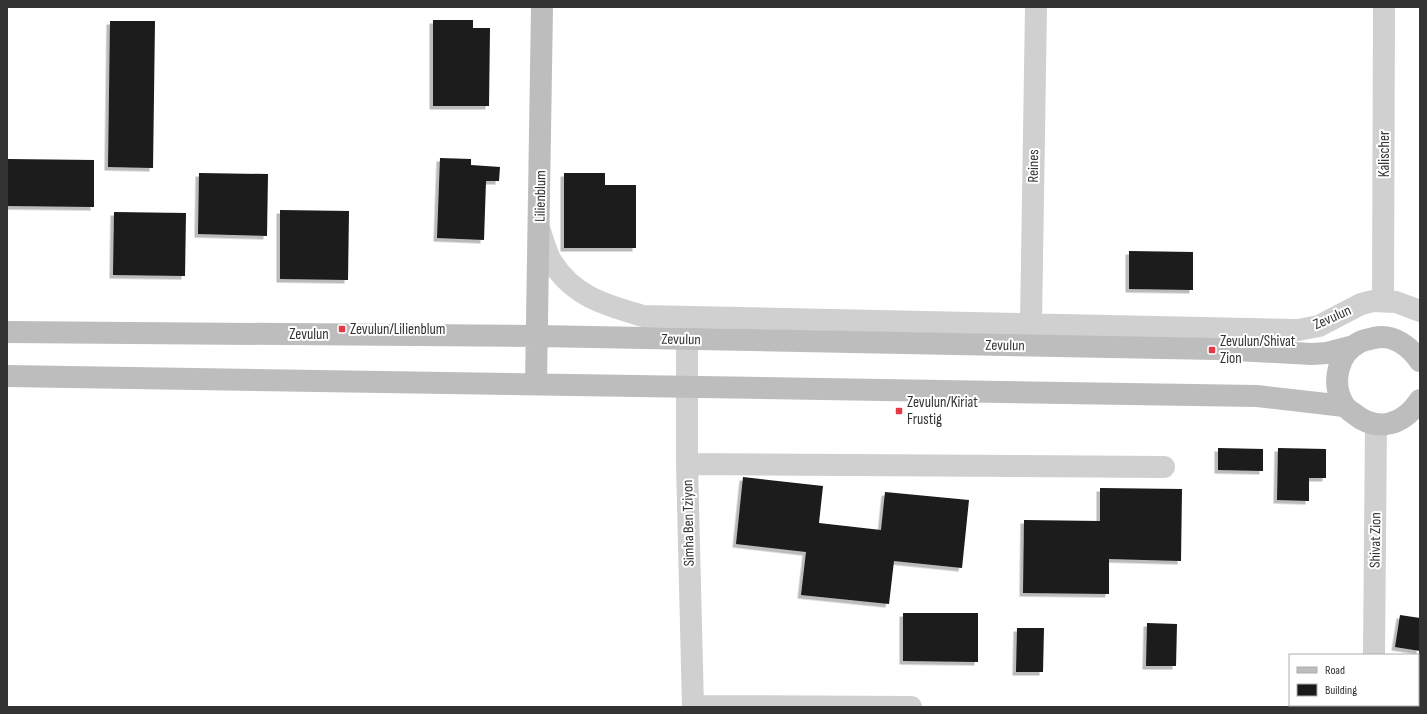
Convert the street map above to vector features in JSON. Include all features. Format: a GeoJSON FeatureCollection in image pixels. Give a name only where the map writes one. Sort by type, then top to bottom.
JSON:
{"type":"FeatureCollection","features":[{"type":"Feature","properties":{"kind":"main road","name":"Lilienblum"},"geometry":{"type":"LineString","coordinates":[[536,384],[538,336],[542,7]]}},
{"type":"Feature","properties":{"kind":"main road","name":"Zevulun"},"geometry":{"type":"LineString","coordinates":[[7,332],[538,336],[1217,348],[1312,354],[1327,353],[1354,346],[1360,342],[1378,337],[1396,339],[1418,356]]}},
{"type":"Feature","properties":{"kind":"main road"},"geometry":{"type":"LineString","coordinates":[[1354,346],[1346,354],[1339,366],[1337,386],[1344,406],[1361,420],[1376,424],[1384,424],[1400,420],[1417,407]]}},
{"type":"Feature","properties":{"kind":"main road"},"geometry":{"type":"LineString","coordinates":[[7,376],[1257,396],[1344,406]]}},
{"type":"Feature","properties":{"kind":"street","name":"Reines"},"geometry":{"type":"LineString","coordinates":[[1031,324],[1036,7]]}},
{"type":"Feature","properties":{"kind":"street","name":"Kalischer"},"geometry":{"type":"LineString","coordinates":[[1383,301],[1384,7]]}},
{"type":"Feature","properties":{"kind":"street","name":"Zevulun"},"geometry":{"type":"LineString","coordinates":[[539,228],[552,262],[574,288],[605,304],[643,316],[1298,330],[1319,326],[1361,304],[1383,301],[1396,302],[1420,311]]}},
{"type":"Feature","properties":{"kind":"street","name":"Simha Ben Tziyon"},"geometry":{"type":"LineString","coordinates":[[687,339],[687,464],[693,707]]}},
{"type":"Feature","properties":{"kind":"street","name":"Shivat Zion"},"geometry":{"type":"LineString","coordinates":[[1374,654],[1376,424]]}},
{"type":"Feature","properties":{"kind":"street"},"geometry":{"type":"LineString","coordinates":[[687,464],[1164,467]]}},
{"type":"Feature","properties":{"kind":"street"},"geometry":{"type":"LineString","coordinates":[[693,707],[911,707]]}},
{"type":"Feature","properties":{"kind":"building"},"geometry":{"type":"Polygon","coordinates":[[[433,20],[473,20],[473,28],[490,28],[489,106],[433,106],[433,20]]]}},
{"type":"Feature","properties":{"kind":"building"},"geometry":{"type":"Polygon","coordinates":[[[110,21],[155,21],[153,168],[108,167],[110,21]]]}},
{"type":"Feature","properties":{"kind":"building"},"geometry":{"type":"Polygon","coordinates":[[[440,158],[471,159],[471,165],[500,167],[499,181],[486,181],[484,240],[437,238],[440,158]]]}},
{"type":"Feature","properties":{"kind":"building"},"geometry":{"type":"Polygon","coordinates":[[[7,159],[94,160],[94,207],[7,206],[7,159]]]}},
{"type":"Feature","properties":{"kind":"building"},"geometry":{"type":"Polygon","coordinates":[[[199,173],[268,174],[267,236],[198,234],[199,173]]]}},
{"type":"Feature","properties":{"kind":"building"},"geometry":{"type":"Polygon","coordinates":[[[564,173],[605,173],[605,185],[636,185],[636,248],[564,248],[564,173]]]}},
{"type":"Feature","properties":{"kind":"building"},"geometry":{"type":"Polygon","coordinates":[[[280,210],[349,211],[348,280],[280,279],[280,210]]]}},
{"type":"Feature","properties":{"kind":"building"},"geometry":{"type":"Polygon","coordinates":[[[114,212],[186,213],[185,276],[113,275],[114,212]]]}},
{"type":"Feature","properties":{"kind":"building"},"geometry":{"type":"Polygon","coordinates":[[[1129,251],[1193,252],[1193,290],[1129,289],[1129,251]]]}},
{"type":"Feature","properties":{"kind":"building"},"geometry":{"type":"Polygon","coordinates":[[[1218,448],[1263,449],[1263,471],[1218,470],[1218,448]]]}},
{"type":"Feature","properties":{"kind":"building"},"geometry":{"type":"Polygon","coordinates":[[[1278,448],[1326,449],[1326,478],[1309,478],[1309,501],[1277,500],[1278,448]]]}},
{"type":"Feature","properties":{"kind":"building"},"geometry":{"type":"Polygon","coordinates":[[[743,477],[823,486],[819,523],[881,530],[885,492],[969,500],[962,568],[894,561],[889,604],[801,595],[806,552],[736,544],[743,477]]]}},
{"type":"Feature","properties":{"kind":"building"},"geometry":{"type":"Polygon","coordinates":[[[1100,488],[1182,489],[1181,561],[1109,559],[1109,594],[1023,593],[1024,520],[1100,521],[1100,488]]]}},
{"type":"Feature","properties":{"kind":"building"},"geometry":{"type":"Polygon","coordinates":[[[903,613],[978,613],[978,662],[903,661],[903,613]]]}},
{"type":"Feature","properties":{"kind":"building"},"geometry":{"type":"Polygon","coordinates":[[[1400,615],[1420,618],[1420,651],[1395,647],[1400,615]]]}},
{"type":"Feature","properties":{"kind":"building"},"geometry":{"type":"Polygon","coordinates":[[[1147,623],[1177,624],[1176,666],[1146,666],[1147,623]]]}},
{"type":"Feature","properties":{"kind":"building"},"geometry":{"type":"Polygon","coordinates":[[[1017,628],[1044,628],[1043,672],[1016,672],[1017,628]]]}},
{"type":"Feature","properties":{"kind":"place","name":"Zevulun/Lilienblum"},"geometry":{"type":"Point","coordinates":[342,329]}},
{"type":"Feature","properties":{"kind":"place","name":"Zevulun/Shivat Zion"},"geometry":{"type":"Point","coordinates":[1212,350]}},
{"type":"Feature","properties":{"kind":"place","name":"Zevulun/Kiriat Frustig"},"geometry":{"type":"Point","coordinates":[899,411]}}]}
